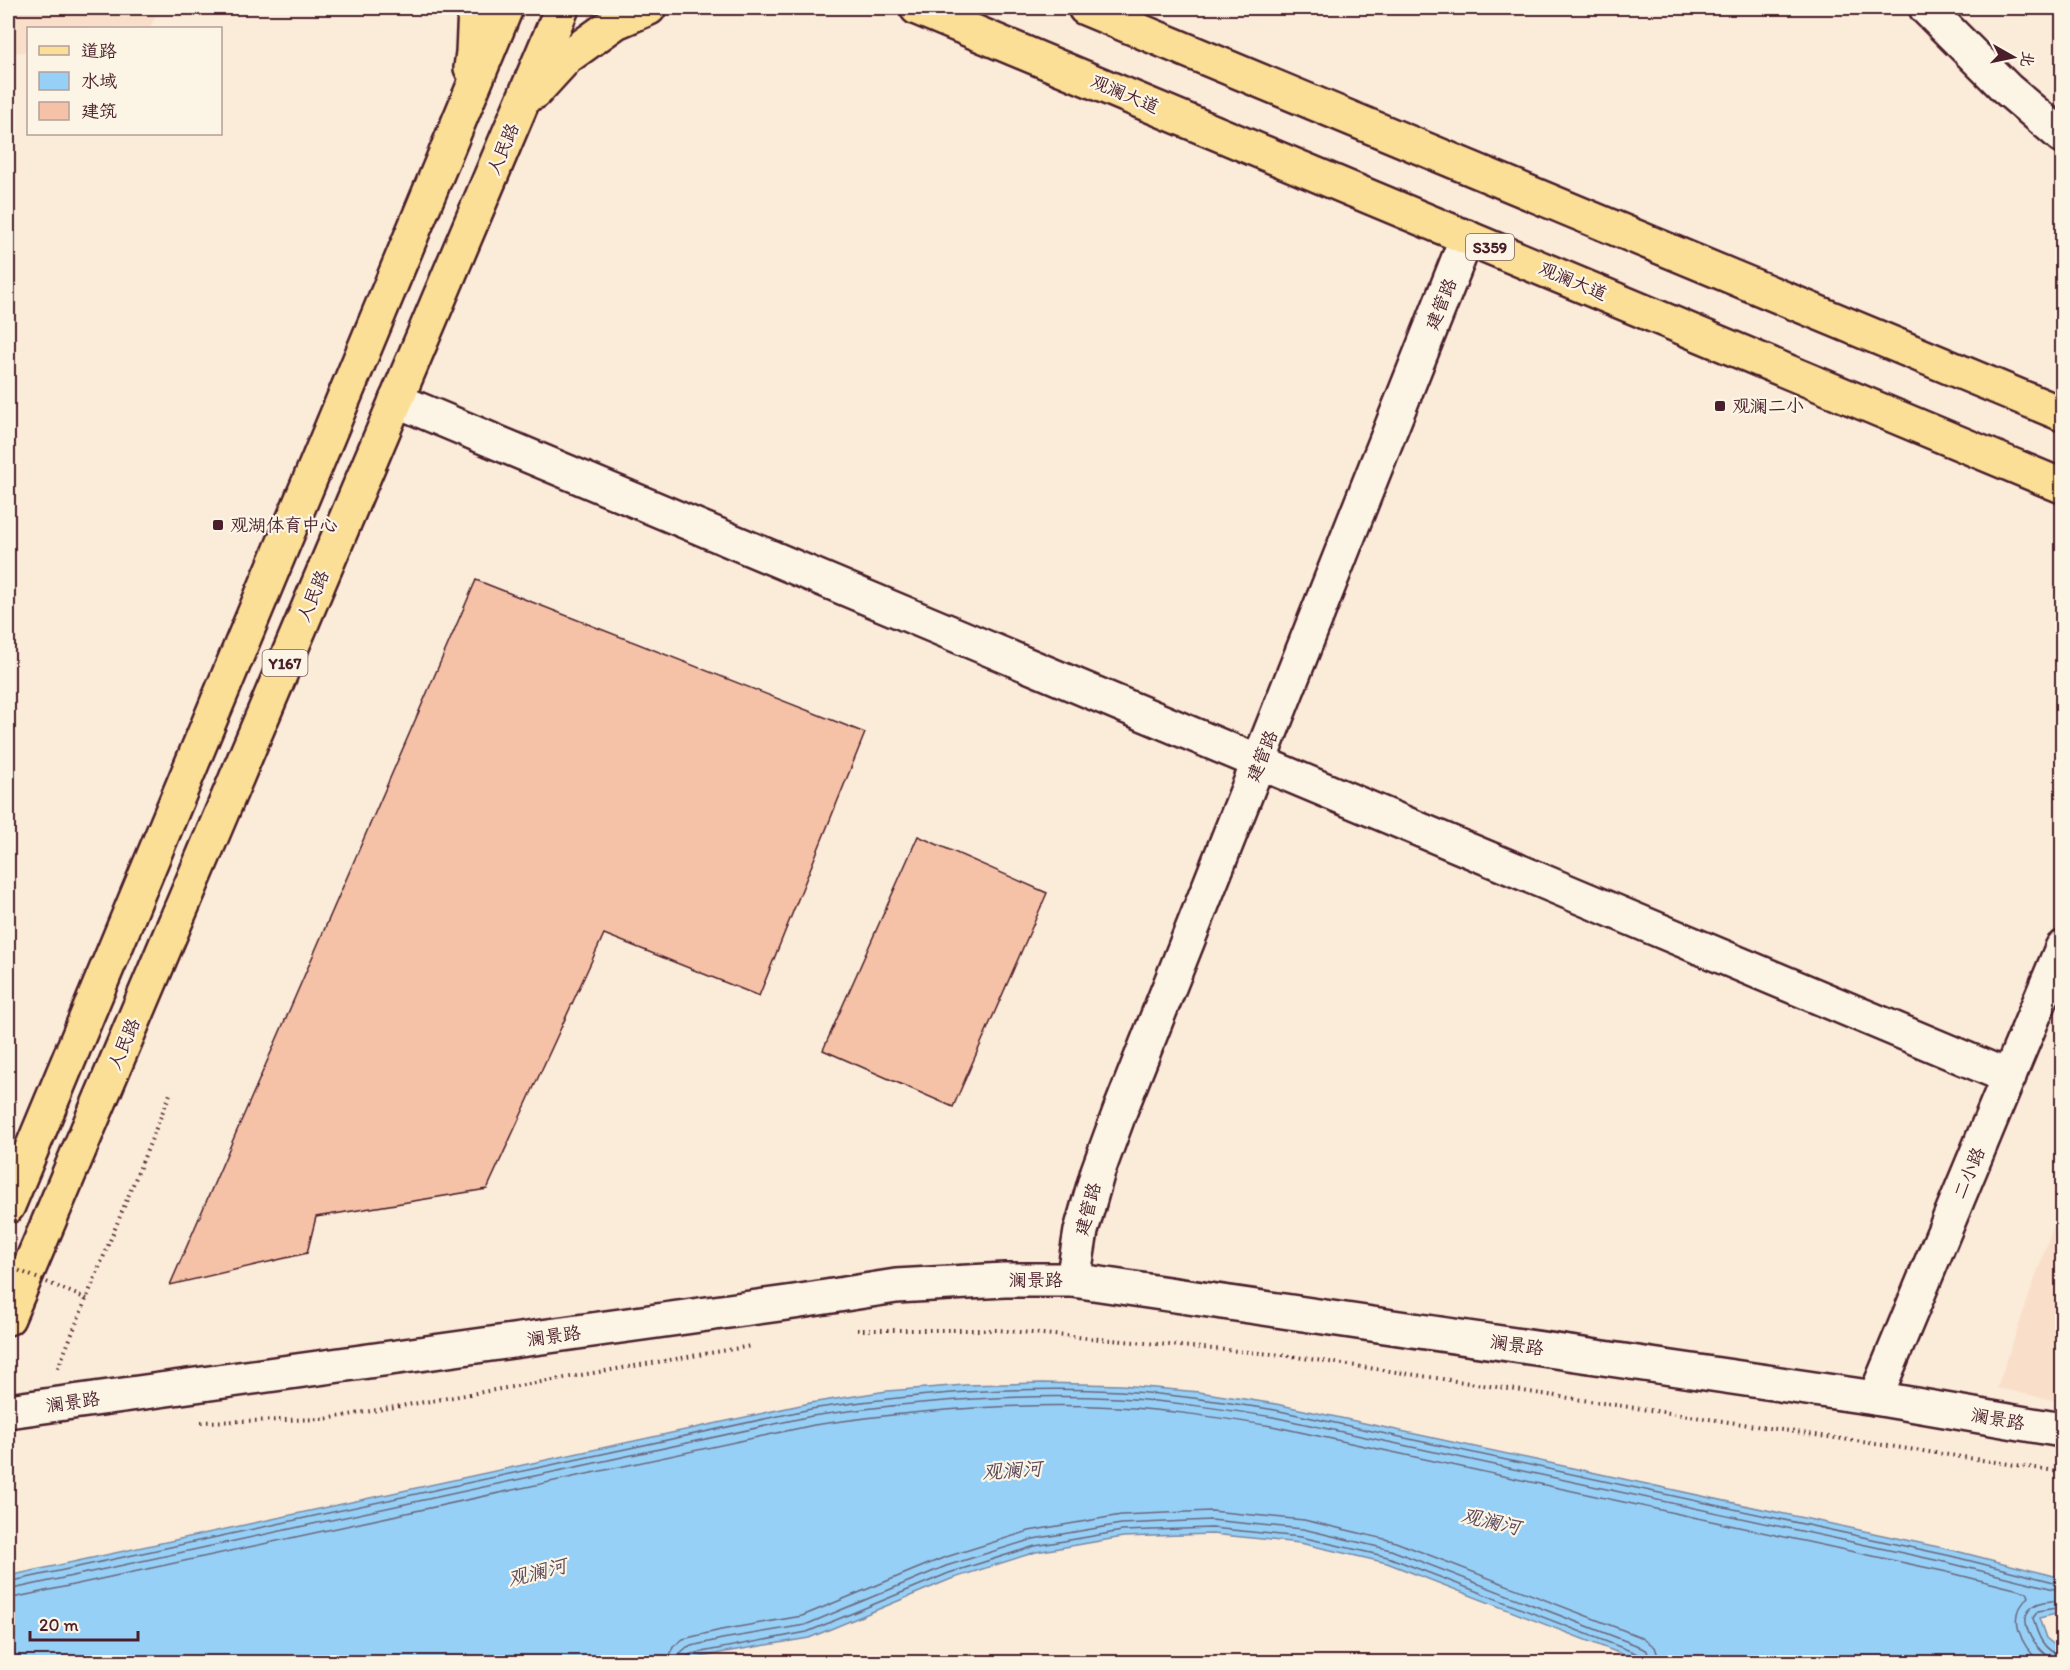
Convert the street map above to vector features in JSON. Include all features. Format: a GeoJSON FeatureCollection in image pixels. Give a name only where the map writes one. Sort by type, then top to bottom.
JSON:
{"type":"FeatureCollection","features":[{"type":"Feature","properties":{"kind":"main road"},"geometry":{"type":"LineString","coordinates":[[463,111],[473,52],[475,8]]}},
{"type":"Feature","properties":{"kind":"main road","name":"Y167"},"geometry":{"type":"LineString","coordinates":[[8,1206],[507,8]]}},
{"type":"Feature","properties":{"kind":"main road","name":"人民路"},"geometry":{"type":"LineString","coordinates":[[8,1318],[562,8]]}},
{"type":"Feature","properties":{"kind":"main road"},"geometry":{"type":"LineString","coordinates":[[520,109],[567,57],[616,22],[649,8]]}},
{"type":"Feature","properties":{"kind":"main road","name":"观澜大道"},"geometry":{"type":"LineString","coordinates":[[917,8],[2062,486]]}},
{"type":"Feature","properties":{"kind":"main road"},"geometry":{"type":"LineString","coordinates":[[1085,8],[2062,414]]}},
{"type":"Feature","properties":{"kind":"street"},"geometry":{"type":"LineString","coordinates":[[1926,8],[2007,89],[2062,136]]}},
{"type":"Feature","properties":{"kind":"street","name":"建管路"},"geometry":{"type":"LineString","coordinates":[[1073,1280],[1081,1231],[1098,1171],[1467,237]]}},
{"type":"Feature","properties":{"kind":"street"},"geometry":{"type":"LineString","coordinates":[[396,400],[2009,1077]]}},
{"type":"Feature","properties":{"kind":"street","name":"二小路"},"geometry":{"type":"LineString","coordinates":[[1875,1398],[2062,948]]}},
{"type":"Feature","properties":{"kind":"street","name":"澜景路"},"geometry":{"type":"LineString","coordinates":[[8,1411],[896,1286],[1005,1280],[1073,1280],[1875,1398],[2062,1430]]}},
{"type":"Feature","properties":{"kind":"path"},"geometry":{"type":"LineString","coordinates":[[58,1369],[170,1094]]}},
{"type":"Feature","properties":{"kind":"path"},"geometry":{"type":"LineString","coordinates":[[8,1266],[87,1299]]}},
{"type":"Feature","properties":{"kind":"path"},"geometry":{"type":"LineString","coordinates":[[847,1330],[997,1330],[1283,1355],[2062,1472]]}},
{"type":"Feature","properties":{"kind":"path"},"geometry":{"type":"LineString","coordinates":[[194,1423],[325,1419],[754,1346]]}},
{"type":"Feature","properties":{"kind":"shaded area"},"geometry":{"type":"Polygon","coordinates":[[[8,8],[159,8],[150,27],[27,27],[27,52],[8,53],[8,8]]]}},
{"type":"Feature","properties":{"kind":"shaded area"},"geometry":{"type":"Polygon","coordinates":[[[2062,1201],[2062,1402],[1997,1388],[2062,1201]]]}},
{"type":"Feature","properties":{"kind":"water","name":"观澜河"},"geometry":{"type":"Polygon","coordinates":[[[1043,1383],[1121,1385],[1199,1392],[1276,1404],[1952,1550],[2062,1578],[2062,1615],[2039,1618],[2046,1638],[2062,1651],[2062,1662],[1642,1662],[1387,1563],[1300,1543],[1212,1534],[1123,1537],[1036,1552],[951,1579],[809,1638],[679,1662],[8,1662],[8,1576],[810,1403],[887,1391],[965,1385],[1043,1383]]]}},
{"type":"Feature","properties":{"kind":"building"},"geometry":{"type":"Polygon","coordinates":[[[476,580],[865,733],[759,996],[604,934],[487,1189],[316,1217],[307,1253],[170,1285],[476,580]]]}},
{"type":"Feature","properties":{"kind":"building"},"geometry":{"type":"Polygon","coordinates":[[[918,836],[1047,893],[953,1107],[823,1050],[918,836]]]}},
{"type":"Feature","properties":{"kind":"place","name":"观澜二小"},"geometry":{"type":"Point","coordinates":[1720,406]}},
{"type":"Feature","properties":{"kind":"place","name":"观湖体育中心"},"geometry":{"type":"Point","coordinates":[218,525]}}]}
